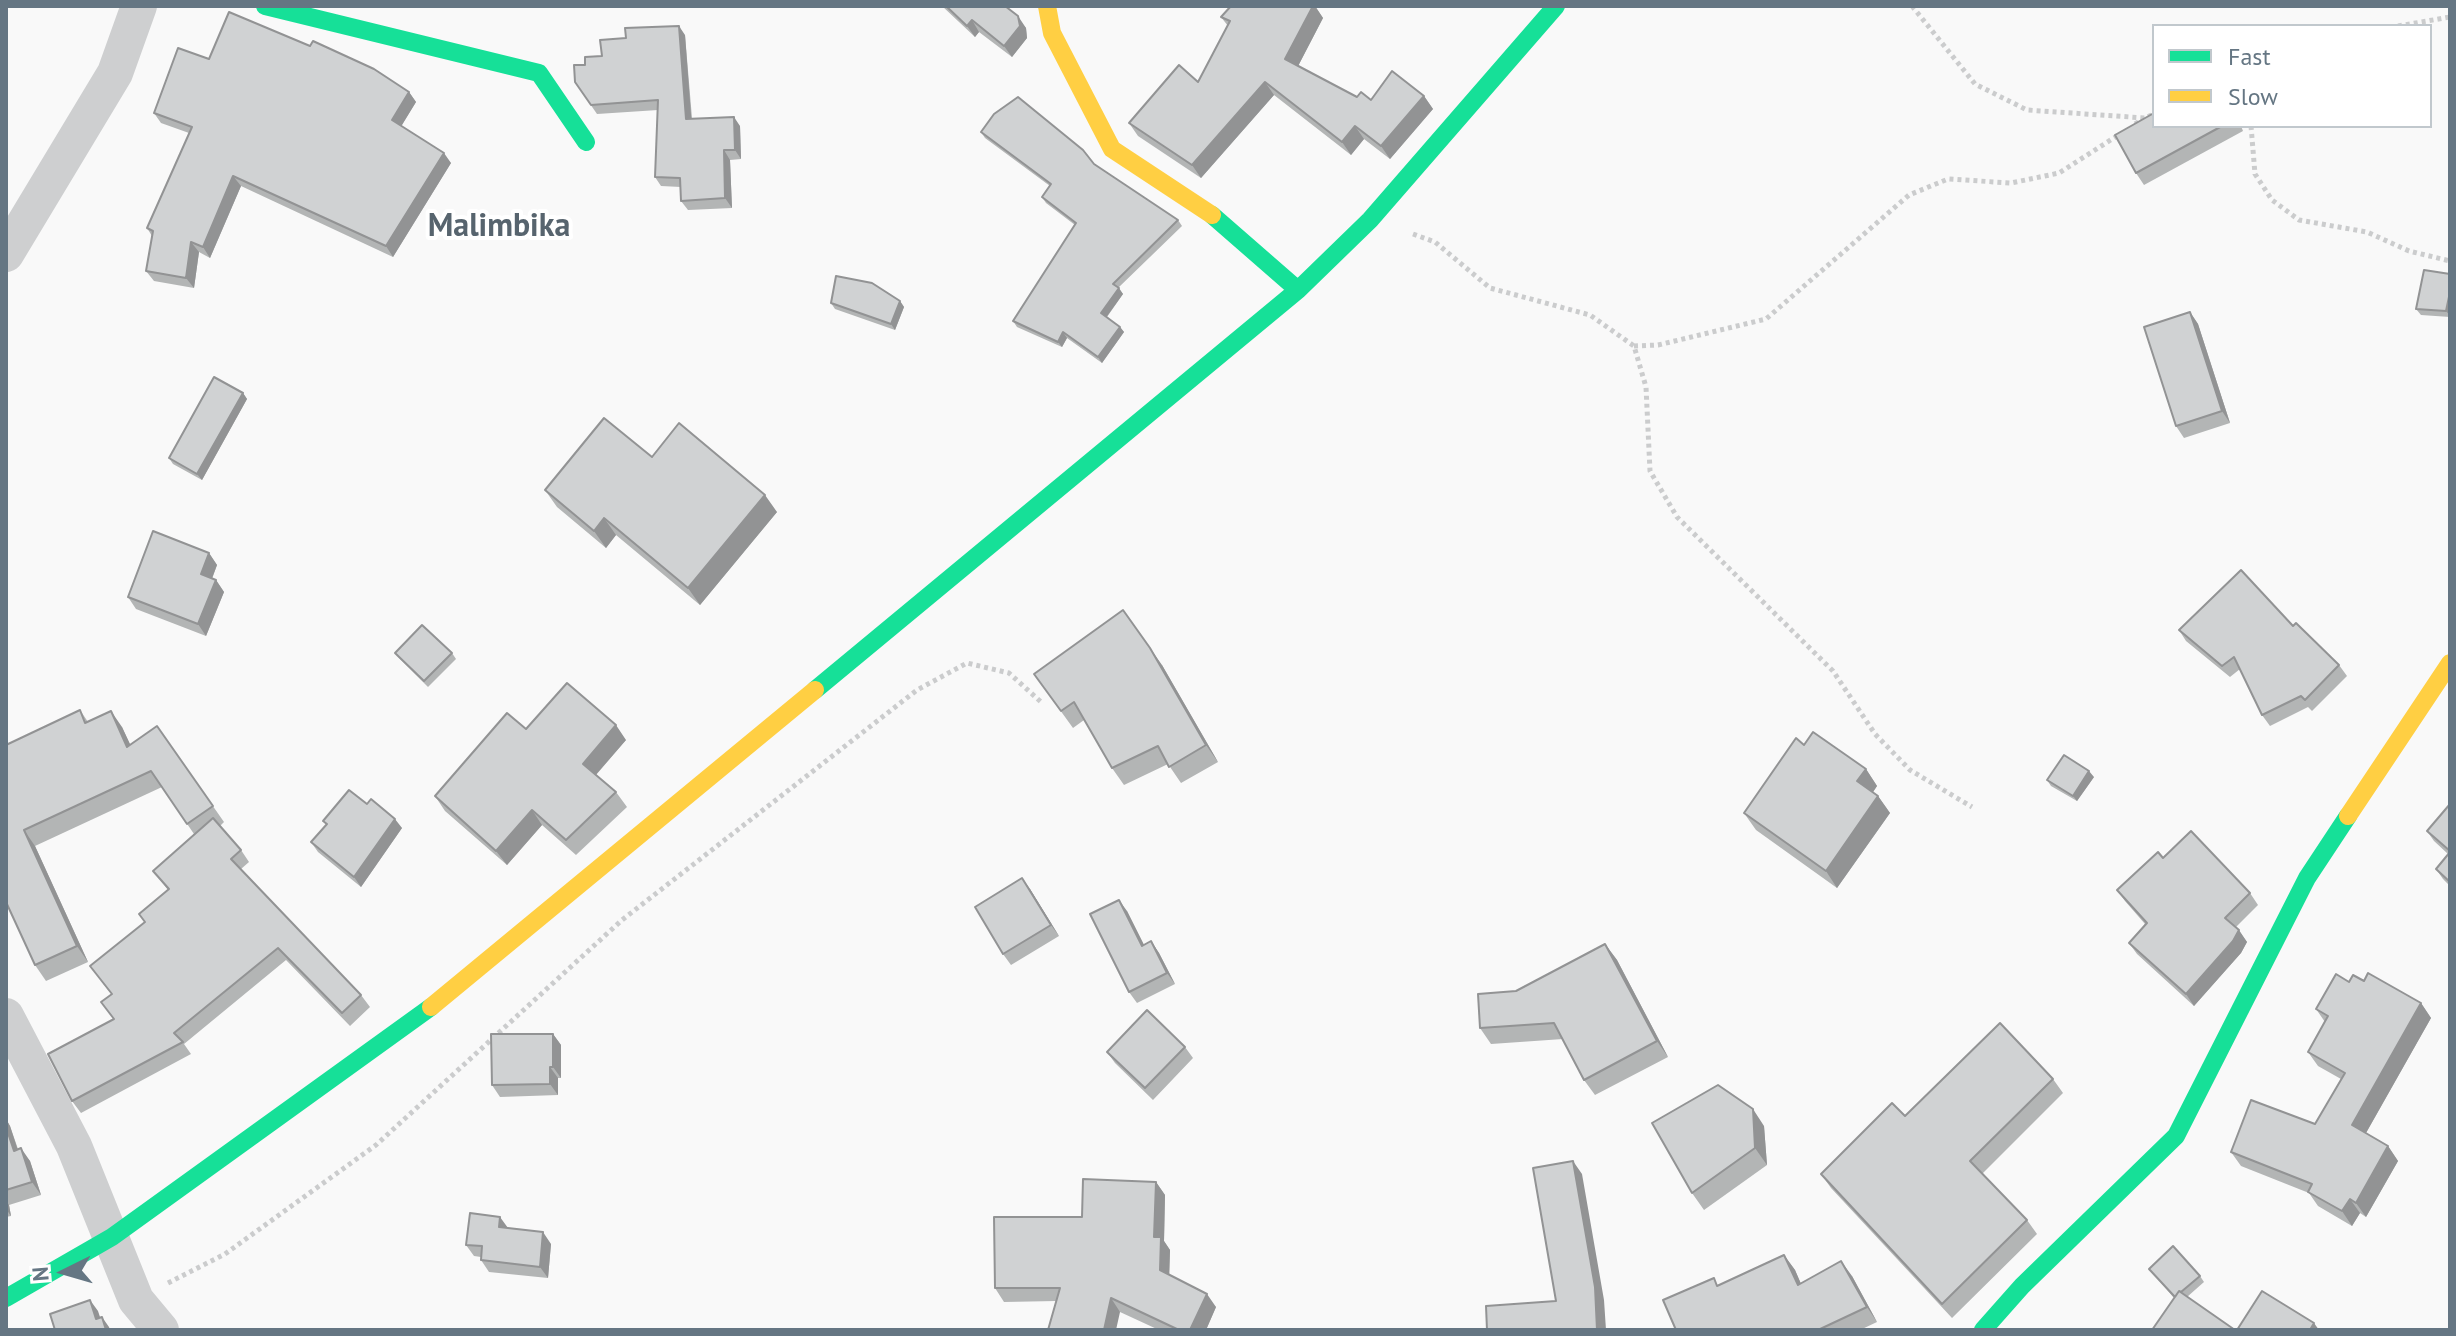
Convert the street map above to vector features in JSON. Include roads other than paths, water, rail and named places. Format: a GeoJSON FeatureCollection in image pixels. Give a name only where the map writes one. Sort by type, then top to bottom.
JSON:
{"type":"FeatureCollection","features":[{"type":"Feature","properties":{"kind":"main road"},"geometry":{"type":"LineString","coordinates":[[265,6],[539,73],[586,142]]}},
{"type":"Feature","properties":{"kind":"main road"},"geometry":{"type":"LineString","coordinates":[[1047,6],[1052,33],[1112,149],[1216,218],[1298,290]]}},
{"type":"Feature","properties":{"kind":"main road"},"geometry":{"type":"LineString","coordinates":[[6,1298],[112,1237],[410,1025],[1298,290],[1370,220],[1556,6]]}},
{"type":"Feature","properties":{"kind":"main road"},"geometry":{"type":"LineString","coordinates":[[1983,1330],[2022,1286],[2176,1136],[2307,878],[2450,663]]}},
{"type":"Feature","properties":{"kind":"street"},"geometry":{"type":"LineString","coordinates":[[6,254],[115,73],[139,6]]}},
{"type":"Feature","properties":{"kind":"street"},"geometry":{"type":"LineString","coordinates":[[6,1016],[74,1146],[136,1300],[161,1330]]}},
{"type":"Feature","properties":{"kind":"district","name":"Malimbika"},"geometry":{"type":"Point","coordinates":[499,227]}}]}
